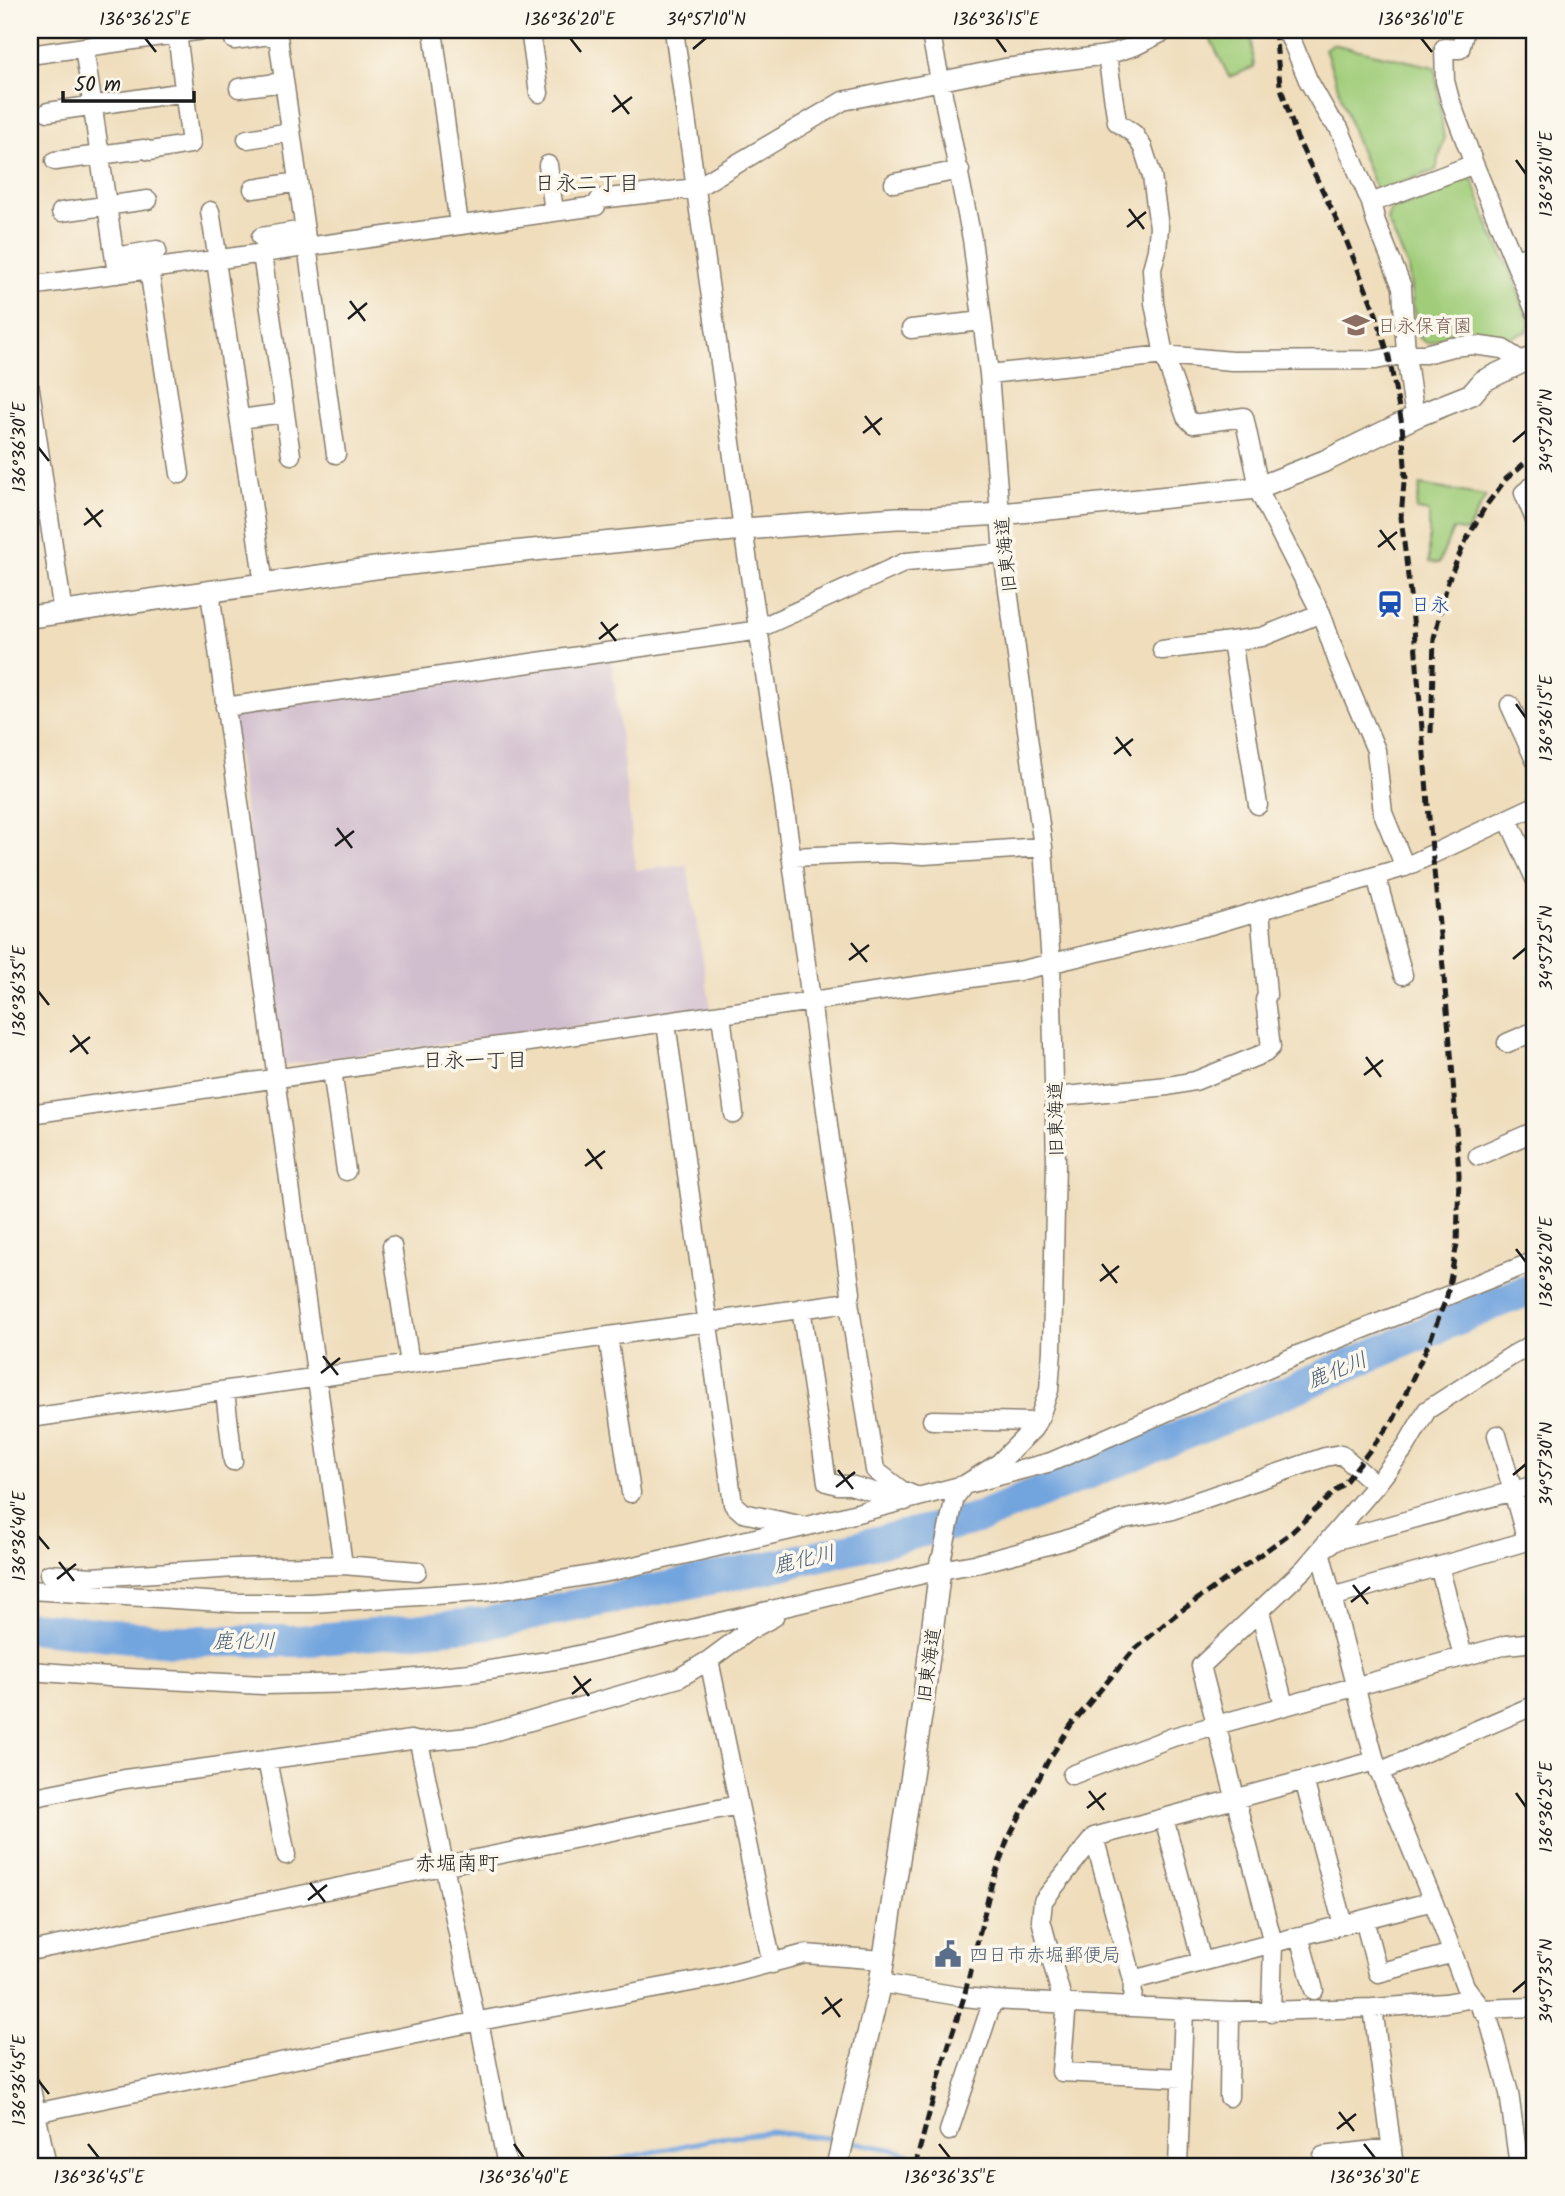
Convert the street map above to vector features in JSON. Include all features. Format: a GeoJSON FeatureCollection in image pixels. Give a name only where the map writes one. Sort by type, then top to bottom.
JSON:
{"type":"FeatureCollection","features":[{"type":"Feature","properties":{"kind":"street"},"geometry":{"type":"LineString","coordinates":[[30,55],[203,30]]}},
{"type":"Feature","properties":{"kind":"street"},"geometry":{"type":"LineString","coordinates":[[433,30],[459,225]]}},
{"type":"Feature","properties":{"kind":"street"},"geometry":{"type":"LineString","coordinates":[[530,30],[539,93]]}},
{"type":"Feature","properties":{"kind":"street"},"geometry":{"type":"LineString","coordinates":[[674,30],[851,1293],[849,1302],[875,1470],[911,1499]]}},
{"type":"Feature","properties":{"kind":"street","name":"旧東海道"},"geometry":{"type":"LineString","coordinates":[[838,2161],[880,1983],[941,1566],[960,1491],[999,1463],[1037,1422],[1049,1390],[1052,1350],[1055,1097],[1051,965],[1043,846],[1003,553],[989,374],[972,240],[930,30]]}},
{"type":"Feature","properties":{"kind":"street"},"geometry":{"type":"LineString","coordinates":[[116,265],[149,270],[217,260],[261,245],[459,225],[596,206],[600,200],[696,188],[843,101],[1005,68],[1107,55],[1135,46],[1167,30]]}},
{"type":"Feature","properties":{"kind":"street"},"geometry":{"type":"LineString","coordinates":[[1286,30],[1308,80],[1329,117],[1339,128],[1371,203],[1402,287],[1406,354],[1417,416]]}},
{"type":"Feature","properties":{"kind":"street"},"geometry":{"type":"LineString","coordinates":[[1465,30],[1460,49],[1444,48],[1450,100],[1535,311]]}},
{"type":"Feature","properties":{"kind":"street"},"geometry":{"type":"LineString","coordinates":[[234,40],[277,32],[336,454]]}},
{"type":"Feature","properties":{"kind":"street"},"geometry":{"type":"LineString","coordinates":[[55,161],[191,144],[177,33]]}},
{"type":"Feature","properties":{"kind":"street"},"geometry":{"type":"LineString","coordinates":[[84,47],[116,265]]}},
{"type":"Feature","properties":{"kind":"street"},"geometry":{"type":"LineString","coordinates":[[1107,55],[1117,122],[1134,134],[1143,148],[1152,176],[1159,227],[1152,269],[1153,289],[1164,355],[1189,422],[1193,424],[1244,417],[1258,488],[1321,613],[1338,662],[1376,750],[1383,813],[1405,867]]}},
{"type":"Feature","properties":{"kind":"street"},"geometry":{"type":"LineString","coordinates":[[239,88],[284,82]]}},
{"type":"Feature","properties":{"kind":"street"},"geometry":{"type":"LineString","coordinates":[[48,112],[184,92]]}},
{"type":"Feature","properties":{"kind":"street"},"geometry":{"type":"LineString","coordinates":[[247,139],[291,132]]}},
{"type":"Feature","properties":{"kind":"street"},"geometry":{"type":"LineString","coordinates":[[1371,203],[1474,164]]}},
{"type":"Feature","properties":{"kind":"street"},"geometry":{"type":"LineString","coordinates":[[548,165],[554,212]]}},
{"type":"Feature","properties":{"kind":"street"},"geometry":{"type":"LineString","coordinates":[[894,183],[960,170]]}},
{"type":"Feature","properties":{"kind":"street"},"geometry":{"type":"LineString","coordinates":[[253,189],[298,182]]}},
{"type":"Feature","properties":{"kind":"street"},"geometry":{"type":"LineString","coordinates":[[61,212],[148,200]]}},
{"type":"Feature","properties":{"kind":"street"},"geometry":{"type":"LineString","coordinates":[[210,211],[264,584]]}},
{"type":"Feature","properties":{"kind":"street"},"geometry":{"type":"LineString","coordinates":[[261,245],[291,455]]}},
{"type":"Feature","properties":{"kind":"street"},"geometry":{"type":"LineString","coordinates":[[30,286],[116,265],[157,250]]}},
{"type":"Feature","properties":{"kind":"street"},"geometry":{"type":"LineString","coordinates":[[1514,260],[1535,254]]}},
{"type":"Feature","properties":{"kind":"street"},"geometry":{"type":"LineString","coordinates":[[149,270],[180,474]]}},
{"type":"Feature","properties":{"kind":"street"},"geometry":{"type":"LineString","coordinates":[[911,329],[982,321]]}},
{"type":"Feature","properties":{"kind":"street"},"geometry":{"type":"LineString","coordinates":[[989,374],[1164,355],[1232,361],[1376,360],[1406,354],[1425,354],[1452,346],[1473,345],[1503,349],[1529,359]]}},
{"type":"Feature","properties":{"kind":"street"},"geometry":{"type":"LineString","coordinates":[[30,617],[499,553],[897,517],[1001,514],[1258,488],[1325,461],[1417,416],[1472,394],[1483,381],[1529,359]]}},
{"type":"Feature","properties":{"kind":"street"},"geometry":{"type":"LineString","coordinates":[[30,389],[63,613]]}},
{"type":"Feature","properties":{"kind":"street"},"geometry":{"type":"LineString","coordinates":[[240,419],[285,413]]}},
{"type":"Feature","properties":{"kind":"street"},"geometry":{"type":"LineString","coordinates":[[1535,484],[1524,494],[1535,520]]}},
{"type":"Feature","properties":{"kind":"street"},"geometry":{"type":"LineString","coordinates":[[225,707],[740,633],[758,628],[905,562],[1003,553]]}},
{"type":"Feature","properties":{"kind":"street"},"geometry":{"type":"LineString","coordinates":[[210,592],[344,1565]]}},
{"type":"Feature","properties":{"kind":"street"},"geometry":{"type":"LineString","coordinates":[[1162,650],[1262,637],[1321,613]]}},
{"type":"Feature","properties":{"kind":"street"},"geometry":{"type":"LineString","coordinates":[[1233,641],[1258,805]]}},
{"type":"Feature","properties":{"kind":"street"},"geometry":{"type":"LineString","coordinates":[[1510,705],[1535,760]]}},
{"type":"Feature","properties":{"kind":"street"},"geometry":{"type":"LineString","coordinates":[[30,1114],[1051,965],[1211,925],[1405,867],[1535,806]]}},
{"type":"Feature","properties":{"kind":"street"},"geometry":{"type":"LineString","coordinates":[[1508,819],[1535,879]]}},
{"type":"Feature","properties":{"kind":"street"},"geometry":{"type":"LineString","coordinates":[[791,858],[889,853],[924,855],[1043,846]]}},
{"type":"Feature","properties":{"kind":"street"},"geometry":{"type":"LineString","coordinates":[[1376,876],[1403,975]]}},
{"type":"Feature","properties":{"kind":"street"},"geometry":{"type":"LineString","coordinates":[[1055,1097],[1154,1088],[1195,1081],[1265,1053],[1271,1047],[1265,1000],[1267,995],[1260,910]]}},
{"type":"Feature","properties":{"kind":"street"},"geometry":{"type":"LineString","coordinates":[[721,1014],[734,1114]]}},
{"type":"Feature","properties":{"kind":"street"},"geometry":{"type":"LineString","coordinates":[[666,1023],[733,1504],[743,1513],[804,1527]]}},
{"type":"Feature","properties":{"kind":"street"},"geometry":{"type":"LineString","coordinates":[[1507,1043],[1535,1031]]}},
{"type":"Feature","properties":{"kind":"street"},"geometry":{"type":"LineString","coordinates":[[332,1070],[346,1171]]}},
{"type":"Feature","properties":{"kind":"street"},"geometry":{"type":"LineString","coordinates":[[1478,1156],[1535,1132]]}},
{"type":"Feature","properties":{"kind":"street"},"geometry":{"type":"LineString","coordinates":[[393,1246],[410,1364]]}},
{"type":"Feature","properties":{"kind":"street"},"geometry":{"type":"LineString","coordinates":[[30,1590],[238,1603],[311,1603],[496,1591],[608,1572],[804,1527],[911,1499],[960,1491],[1051,1462],[1300,1354],[1535,1261]]}},
{"type":"Feature","properties":{"kind":"street"},"geometry":{"type":"LineString","coordinates":[[30,1418],[849,1302]]}},
{"type":"Feature","properties":{"kind":"street"},"geometry":{"type":"LineString","coordinates":[[801,1308],[827,1482],[911,1499]]}},
{"type":"Feature","properties":{"kind":"street"},"geometry":{"type":"LineString","coordinates":[[608,1336],[631,1493]]}},
{"type":"Feature","properties":{"kind":"street"},"geometry":{"type":"LineString","coordinates":[[1271,2012],[1273,1943],[1201,1666],[1320,1551],[1406,1446],[1427,1410],[1535,1343]]}},
{"type":"Feature","properties":{"kind":"street"},"geometry":{"type":"LineString","coordinates":[[225,1392],[233,1461]]}},
{"type":"Feature","properties":{"kind":"street"},"geometry":{"type":"LineString","coordinates":[[932,1420],[1037,1422]]}},
{"type":"Feature","properties":{"kind":"street"},"geometry":{"type":"LineString","coordinates":[[1332,1597],[1527,1541],[1497,1435]]}},
{"type":"Feature","properties":{"kind":"street"},"geometry":{"type":"LineString","coordinates":[[30,1671],[224,1684],[362,1683],[470,1673],[560,1659],[780,1608],[941,1566],[980,1563],[1063,1541],[1124,1519],[1169,1511],[1325,1457],[1341,1454],[1376,1485]]}},
{"type":"Feature","properties":{"kind":"street"},"geometry":{"type":"LineString","coordinates":[[1320,1551],[1337,1540],[1535,1485]]}},
{"type":"Feature","properties":{"kind":"street"},"geometry":{"type":"LineString","coordinates":[[1320,1551],[1377,1767],[1465,1986],[1488,2017],[1509,2093],[1519,2166]]}},
{"type":"Feature","properties":{"kind":"street"},"geometry":{"type":"LineString","coordinates":[[49,1574],[92,1577],[235,1568],[344,1565],[417,1571]]}},
{"type":"Feature","properties":{"kind":"street"},"geometry":{"type":"LineString","coordinates":[[1438,1566],[1463,1656]]}},
{"type":"Feature","properties":{"kind":"street"},"geometry":{"type":"LineString","coordinates":[[30,1798],[125,1779],[411,1740],[419,1742],[479,1736],[679,1678],[772,1618],[780,1608]]}},
{"type":"Feature","properties":{"kind":"street"},"geometry":{"type":"LineString","coordinates":[[1260,1611],[1284,1705]]}},
{"type":"Feature","properties":{"kind":"street"},"geometry":{"type":"LineString","coordinates":[[1072,1775],[1172,1737],[1217,1724],[1506,1644],[1535,1642]]}},
{"type":"Feature","properties":{"kind":"street"},"geometry":{"type":"LineString","coordinates":[[709,1660],[772,1964]]}},
{"type":"Feature","properties":{"kind":"street"},"geometry":{"type":"LineString","coordinates":[[1182,2078],[1061,2073],[1066,2014],[1041,1920],[1044,1901],[1094,1837],[1304,1780],[1377,1767],[1535,1705]]}},
{"type":"Feature","properties":{"kind":"street"},"geometry":{"type":"LineString","coordinates":[[419,1742],[507,2166]]}},
{"type":"Feature","properties":{"kind":"street"},"geometry":{"type":"LineString","coordinates":[[267,1760],[286,1856]]}},
{"type":"Feature","properties":{"kind":"street"},"geometry":{"type":"LineString","coordinates":[[1304,1780],[1343,1925]]}},
{"type":"Feature","properties":{"kind":"street"},"geometry":{"type":"LineString","coordinates":[[30,1951],[738,1805]]}},
{"type":"Feature","properties":{"kind":"street"},"geometry":{"type":"LineString","coordinates":[[1164,1818],[1202,1962]]}},
{"type":"Feature","properties":{"kind":"street"},"geometry":{"type":"LineString","coordinates":[[1094,1837],[1133,1980],[1132,2007]]}},
{"type":"Feature","properties":{"kind":"street"},"geometry":{"type":"LineString","coordinates":[[1133,1980],[1433,1901]]}},
{"type":"Feature","properties":{"kind":"street"},"geometry":{"type":"LineString","coordinates":[[1364,1919],[1378,1973],[1453,1953]]}},
{"type":"Feature","properties":{"kind":"street"},"geometry":{"type":"LineString","coordinates":[[1299,1936],[1314,1990]]}},
{"type":"Feature","properties":{"kind":"street"},"geometry":{"type":"LineString","coordinates":[[33,2113],[477,2021],[718,1976],[805,1954],[883,1960]]}},
{"type":"Feature","properties":{"kind":"street"},"geometry":{"type":"LineString","coordinates":[[880,1983],[992,2000],[1230,2012],[1446,2003],[1535,2007]]}},
{"type":"Feature","properties":{"kind":"street"},"geometry":{"type":"LineString","coordinates":[[949,2131],[992,2000]]}},
{"type":"Feature","properties":{"kind":"street"},"geometry":{"type":"LineString","coordinates":[[1373,2008],[1394,2166]]}},
{"type":"Feature","properties":{"kind":"street"},"geometry":{"type":"LineString","coordinates":[[1178,2166],[1184,2010]]}},
{"type":"Feature","properties":{"kind":"street"},"geometry":{"type":"LineString","coordinates":[[1229,2097],[1230,2012]]}},
{"type":"Feature","properties":{"kind":"street"},"geometry":{"type":"LineString","coordinates":[[30,2084],[33,2113],[47,2166]]}},
{"type":"Feature","properties":{"kind":"street"},"geometry":{"type":"LineString","coordinates":[[1323,2156],[1392,2148]]}},
{"type":"Feature","properties":{"kind":"shaded area"},"geometry":{"type":"Polygon","coordinates":[[[611,656],[636,870],[687,865],[711,1009],[281,1065],[231,712],[611,656]]]}},
{"type":"Feature","properties":{"kind":"green space"},"geometry":{"type":"Polygon","coordinates":[[[1206,30],[1250,30],[1254,67],[1229,77],[1206,30]]]}},
{"type":"Feature","properties":{"kind":"green space"},"geometry":{"type":"Polygon","coordinates":[[[1332,44],[1435,67],[1444,139],[1436,170],[1377,192],[1355,138],[1325,49],[1332,44]]]}},
{"type":"Feature","properties":{"kind":"green space"},"geometry":{"type":"Polygon","coordinates":[[[1473,180],[1491,232],[1509,267],[1530,324],[1526,332],[1503,340],[1454,336],[1427,343],[1417,336],[1408,267],[1387,220],[1390,210],[1450,189],[1449,184],[1473,180]]]}},
{"type":"Feature","properties":{"kind":"green space"},"geometry":{"type":"Polygon","coordinates":[[[1420,485],[1486,496],[1467,532],[1453,529],[1439,563],[1429,562],[1429,512],[1416,510],[1420,485]]]}},
{"type":"Feature","properties":{"kind":"waterway","name":"鹿化川"},"geometry":{"type":"LineString","coordinates":[[30,1627],[172,1641],[300,1641],[487,1623],[770,1567],[975,1519],[1535,1288]]}},
{"type":"Feature","properties":{"kind":"waterway"},"geometry":{"type":"LineString","coordinates":[[586,2166],[725,2137],[771,2132],[837,2139]]}},
{"type":"Feature","properties":{"kind":"waterway"},"geometry":{"type":"LineString","coordinates":[[847,2141],[896,2150],[941,2166]]}},
{"type":"Feature","properties":{"kind":"railway"},"geometry":{"type":"LineString","coordinates":[[1275,30],[1280,85],[1297,138],[1344,235],[1376,314],[1389,357],[1402,424],[1406,479]]}},
{"type":"Feature","properties":{"kind":"railway"},"geometry":{"type":"LineString","coordinates":[[1431,733],[1434,638],[1448,581],[1464,544],[1485,507],[1506,479],[1535,454]]}},
{"type":"Feature","properties":{"kind":"railway"},"geometry":{"type":"LineString","coordinates":[[915,2166],[964,1997],[991,1886],[1007,1841],[1048,1761],[1071,1725],[1133,1651],[1174,1616],[1292,1532],[1346,1481],[1394,1419],[1447,1296],[1457,1244],[1459,1175],[1452,1064],[1414,628],[1401,517],[1405,471]]}},
{"type":"Feature","properties":{"kind":"place","name":"日永保育園"},"geometry":{"type":"Point","coordinates":[1356,325]}},
{"type":"Feature","properties":{"kind":"place","name":"日永"},"geometry":{"type":"Point","coordinates":[1390,604]}},
{"type":"Feature","properties":{"kind":"place","name":"四日市赤堀郵便局"},"geometry":{"type":"Point","coordinates":[948,1954]}},
{"type":"Feature","properties":{"kind":"district","name":"日永二丁目"},"geometry":{"type":"Point","coordinates":[587,183]}},
{"type":"Feature","properties":{"kind":"district","name":"日永一丁目"},"geometry":{"type":"Point","coordinates":[475,1060]}},
{"type":"Feature","properties":{"kind":"district","name":"赤堀南町"},"geometry":{"type":"Point","coordinates":[457,1863]}}]}
